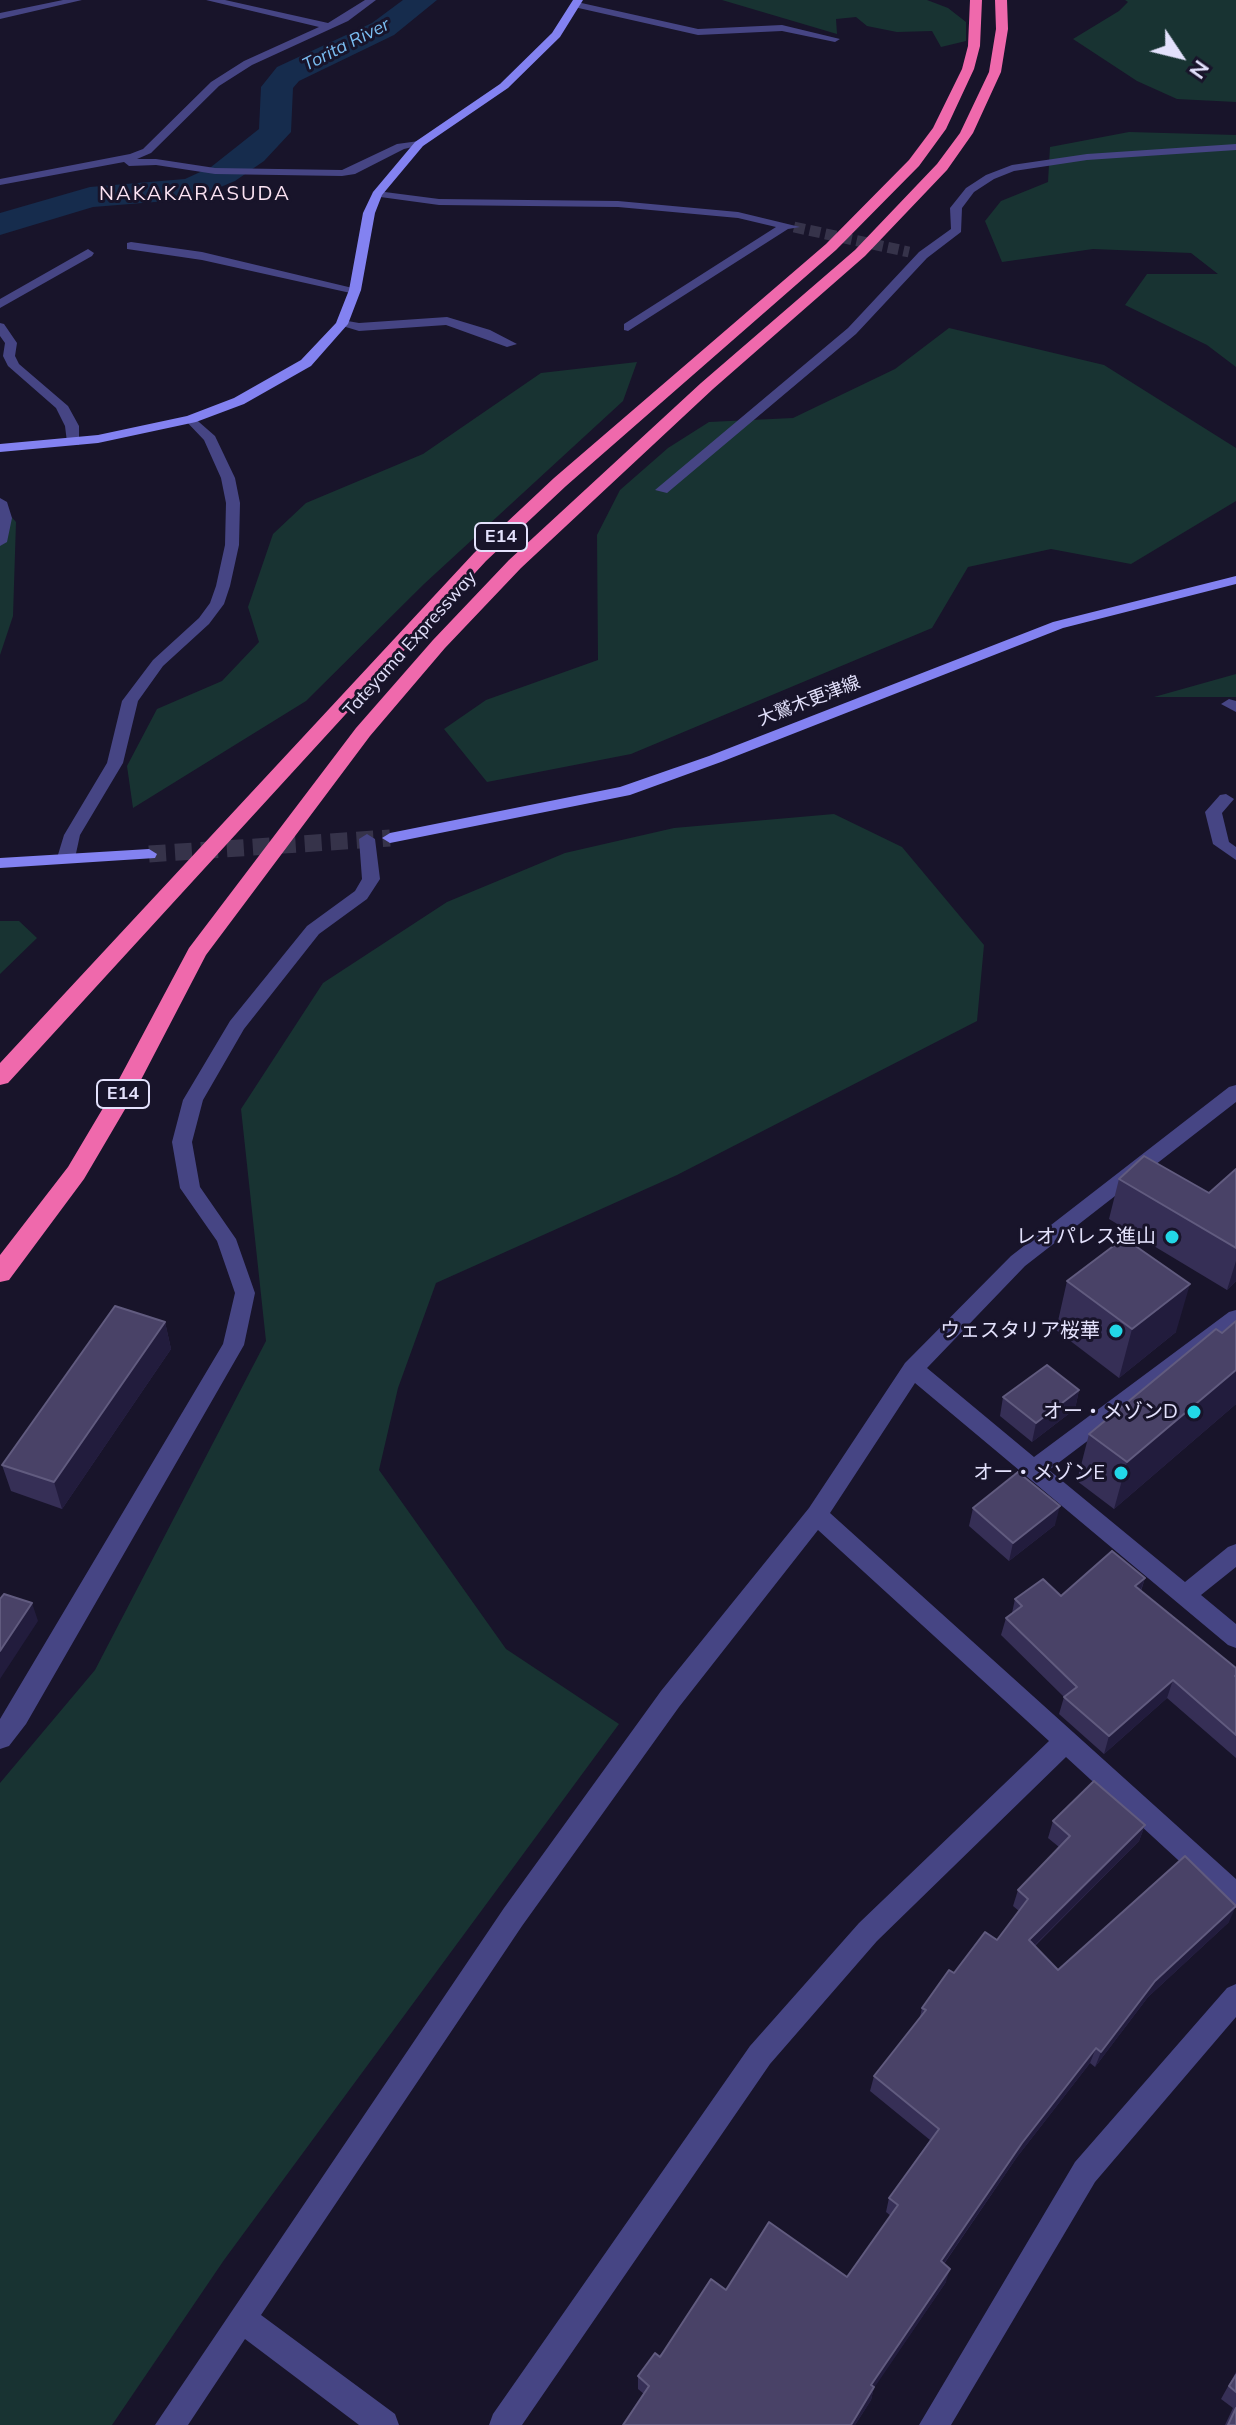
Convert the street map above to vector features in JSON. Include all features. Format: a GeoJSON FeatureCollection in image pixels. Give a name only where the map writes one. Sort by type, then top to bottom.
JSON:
{"type":"FeatureCollection","features":[{"type":"Feature","properties":{"kind":"highway","name":"Tateyama Expressway"},"geometry":{"type":"LineString","coordinates":[[0,1077],[480,557],[560,482],[831,247],[914,163],[939,129],[968,69],[975,36],[976,0]]}},
{"type":"Feature","properties":{"kind":"highway","name":"Tateyama Expressway"},"geometry":{"type":"LineString","coordinates":[[0,1273],[76,1173],[120,1099],[197,953],[363,732],[439,644],[515,564],[695,396],[860,253],[942,167],[966,133],[995,72],[1002,29],[1001,0]]}},
{"type":"Feature","properties":{"kind":"street"},"geometry":{"type":"LineString","coordinates":[[0,16],[77,0]]}},
{"type":"Feature","properties":{"kind":"street"},"geometry":{"type":"LineString","coordinates":[[211,0],[330,26]]}},
{"type":"Feature","properties":{"kind":"street"},"geometry":{"type":"LineString","coordinates":[[0,182],[133,157],[147,151],[215,84],[248,63],[352,15],[371,0]]}},
{"type":"Feature","properties":{"kind":"street"},"geometry":{"type":"LineString","coordinates":[[0,448],[74,442],[147,431],[191,419],[239,401],[306,363],[342,324],[355,290],[369,213],[377,194],[419,144],[504,86],[556,35],[578,2],[698,32],[782,28],[835,39]]}},
{"type":"Feature","properties":{"kind":"street"},"geometry":{"type":"LineString","coordinates":[[81,166],[175,164],[215,171],[351,172],[401,146],[419,144]]}},
{"type":"Feature","properties":{"kind":"street"},"geometry":{"type":"LineString","coordinates":[[662,490],[852,331],[916,253],[946,241],[957,230],[956,208],[970,190],[990,177],[1012,168],[1087,157],[1236,147]]}},
{"type":"Feature","properties":{"kind":"street"},"geometry":{"type":"LineString","coordinates":[[377,194],[439,202],[618,204],[738,215],[790,226],[628,327]]}},
{"type":"Feature","properties":{"kind":"street"},"geometry":{"type":"LineString","coordinates":[[131,246],[202,256],[355,290]]}},
{"type":"Feature","properties":{"kind":"street"},"geometry":{"type":"LineString","coordinates":[[0,304],[88,253]]}},
{"type":"Feature","properties":{"kind":"street"},"geometry":{"type":"LineString","coordinates":[[342,324],[359,327],[447,321],[511,344]]}},
{"type":"Feature","properties":{"kind":"street"},"geometry":{"type":"LineString","coordinates":[[0,327],[11,343],[9,356],[14,366],[61,406],[72,426],[74,442]]}},
{"type":"Feature","properties":{"kind":"street"},"geometry":{"type":"LineString","coordinates":[[66,858],[72,835],[115,763],[130,701],[158,663],[204,621],[217,604],[223,586],[232,545],[233,503],[228,478],[210,439],[191,419]]}},
{"type":"Feature","properties":{"kind":"street"},"geometry":{"type":"LineString","coordinates":[[0,502],[5,518],[0,542]]}},
{"type":"Feature","properties":{"kind":"street","name":"大鷲木更津線"},"geometry":{"type":"LineString","coordinates":[[390,838],[624,791],[715,759],[1058,625],[1236,580]]}},
{"type":"Feature","properties":{"kind":"street"},"geometry":{"type":"LineString","coordinates":[[1226,799],[1213,812],[1221,844],[1236,855]]}},
{"type":"Feature","properties":{"kind":"street"},"geometry":{"type":"LineString","coordinates":[[0,1738],[17,1716],[233,1345],[245,1293],[226,1239],[190,1188],[182,1142],[185,1128],[193,1100],[237,1025],[313,930],[361,895],[371,879],[367,839]]}},
{"type":"Feature","properties":{"kind":"street"},"geometry":{"type":"LineString","coordinates":[[1,864],[149,854]]}},
{"type":"Feature","properties":{"kind":"street"},"geometry":{"type":"LineString","coordinates":[[170,2425],[244,2320],[513,1917],[670,1699],[817,1515],[913,1369],[1018,1261],[1236,1092]]}},
{"type":"Feature","properties":{"kind":"street"},"geometry":{"type":"LineString","coordinates":[[1034,1469],[1236,1318]]}},
{"type":"Feature","properties":{"kind":"street"},"geometry":{"type":"LineString","coordinates":[[913,1369],[1236,1638]]}},
{"type":"Feature","properties":{"kind":"street"},"geometry":{"type":"LineString","coordinates":[[817,1515],[1236,1896]]}},
{"type":"Feature","properties":{"kind":"street"},"geometry":{"type":"LineString","coordinates":[[1185,1595],[1236,1554]]}},
{"type":"Feature","properties":{"kind":"street"},"geometry":{"type":"LineString","coordinates":[[504,2425],[760,2055],[868,1932],[1066,1741]]}},
{"type":"Feature","properties":{"kind":"street"},"geometry":{"type":"LineString","coordinates":[[934,2425],[1085,2172],[1236,1997]]}},
{"type":"Feature","properties":{"kind":"street"},"geometry":{"type":"LineString","coordinates":[[244,2320],[384,2425]]}},
{"type":"Feature","properties":{"kind":"green space"},"geometry":{"type":"Polygon","coordinates":[[[722,0],[927,0],[948,8],[966,22],[966,41],[941,47],[932,31],[897,32],[867,26],[856,17],[836,19],[837,34],[722,0]]]}},
{"type":"Feature","properties":{"kind":"green space"},"geometry":{"type":"Polygon","coordinates":[[[1125,0],[1236,0],[1236,102],[1177,99],[1137,81],[1073,39],[1119,11],[1128,2],[1125,0]]]}},
{"type":"Feature","properties":{"kind":"green space"},"geometry":{"type":"Polygon","coordinates":[[[1129,132],[1236,135],[1236,367],[1207,345],[1125,305],[1147,274],[1218,274],[1191,253],[1093,249],[1002,262],[985,221],[1001,201],[1048,182],[1050,147],[1129,132]]]}},
{"type":"Feature","properties":{"kind":"green space"},"geometry":{"type":"Polygon","coordinates":[[[949,328],[1104,365],[1236,448],[1236,501],[1131,564],[1051,549],[968,567],[932,628],[631,754],[487,782],[444,729],[486,700],[598,660],[597,535],[620,490],[668,448],[709,422],[793,418],[895,369],[949,328]]]}},
{"type":"Feature","properties":{"kind":"green space"},"geometry":{"type":"Polygon","coordinates":[[[637,362],[623,401],[424,584],[306,701],[133,808],[127,766],[157,709],[222,681],[259,642],[248,607],[273,534],[306,503],[423,454],[541,373],[637,362]]]}},
{"type":"Feature","properties":{"kind":"green space"},"geometry":{"type":"Polygon","coordinates":[[[0,504],[16,522],[13,616],[0,655],[0,504]]]}},
{"type":"Feature","properties":{"kind":"green space"},"geometry":{"type":"Polygon","coordinates":[[[1236,674],[1236,697],[1154,697],[1236,674]]]}},
{"type":"Feature","properties":{"kind":"green space"},"geometry":{"type":"Polygon","coordinates":[[[834,814],[902,847],[984,945],[977,1021],[677,1175],[436,1283],[398,1388],[379,1470],[506,1649],[619,1724],[224,2260],[112,2425],[0,2425],[0,1783],[95,1670],[266,1341],[241,1109],[323,983],[447,902],[565,853],[674,828],[834,814]]]}},
{"type":"Feature","properties":{"kind":"green space"},"geometry":{"type":"Polygon","coordinates":[[[0,921],[19,921],[37,938],[0,974],[0,921]]]}},
{"type":"Feature","properties":{"kind":"building"},"geometry":{"type":"Polygon","coordinates":[[[1144,1156],[1209,1193],[1236,1169],[1236,1248],[1119,1179],[1144,1156]]]}},
{"type":"Feature","properties":{"kind":"building"},"geometry":{"type":"Polygon","coordinates":[[[1124,1238],[1190,1284],[1132,1329],[1067,1281],[1124,1238]]]}},
{"type":"Feature","properties":{"kind":"building"},"geometry":{"type":"Polygon","coordinates":[[[115,1306],[165,1322],[54,1482],[2,1465],[115,1306]]]}},
{"type":"Feature","properties":{"kind":"building"},"geometry":{"type":"Polygon","coordinates":[[[1236,1321],[1236,1370],[1127,1462],[1089,1434],[1216,1329],[1222,1333],[1236,1321]]]}},
{"type":"Feature","properties":{"kind":"building"},"geometry":{"type":"Polygon","coordinates":[[[1047,1365],[1079,1390],[1036,1423],[1003,1397],[1047,1365]]]}},
{"type":"Feature","properties":{"kind":"building"},"geometry":{"type":"Polygon","coordinates":[[[1018,1472],[1060,1506],[1013,1543],[973,1508],[1018,1472]]]}},
{"type":"Feature","properties":{"kind":"building"},"geometry":{"type":"Polygon","coordinates":[[[1112,1551],[1145,1578],[1135,1586],[1236,1668],[1236,1735],[1173,1680],[1109,1736],[1064,1697],[1077,1687],[1006,1618],[1022,1606],[1015,1599],[1043,1579],[1061,1596],[1112,1551]]]}},
{"type":"Feature","properties":{"kind":"building"},"geometry":{"type":"Polygon","coordinates":[[[4,1594],[32,1603],[0,1651],[0,1599],[4,1594]]]}},
{"type":"Feature","properties":{"kind":"building"},"geometry":{"type":"Polygon","coordinates":[[[1094,1781],[1145,1825],[1029,1940],[1058,1970],[1185,1856],[1236,1906],[1155,1981],[1101,2052],[1096,2048],[1022,2143],[941,2261],[950,2269],[871,2385],[874,2387],[851,2425],[623,2425],[649,2386],[638,2376],[655,2353],[660,2357],[711,2279],[726,2290],[769,2222],[847,2277],[898,2205],[889,2198],[939,2129],[874,2076],[926,2010],[922,2008],[949,1970],[954,1973],[985,1932],[997,1940],[1028,1899],[1018,1890],[1070,1836],[1053,1821],[1094,1781]]]}},
{"type":"Feature","properties":{"kind":"building"},"geometry":{"type":"Polygon","coordinates":[[[1236,2375],[1236,2392],[1229,2386],[1236,2375]]]}},
{"type":"Feature","properties":{"kind":"building"},"geometry":{"type":"Polygon","coordinates":[[[1236,2408],[1236,2425],[1228,2425],[1236,2408]]]}},
{"type":"Feature","properties":{"kind":"waterway","name":"Torita River"},"geometry":{"type":"LineString","coordinates":[[0,224],[90,197],[192,189],[223,174],[252,154],[275,132],[277,87],[288,74],[383,29],[422,0]]}},
{"type":"Feature","properties":{"kind":"tunnel"},"geometry":{"type":"LineString","coordinates":[[794,227],[909,252]]}},
{"type":"Feature","properties":{"kind":"tunnel"},"geometry":{"type":"LineString","coordinates":[[149,854],[390,838]]}},
{"type":"Feature","properties":{"kind":"place","name":"レオパレス進山"},"geometry":{"type":"Point","coordinates":[1172,1237]}},
{"type":"Feature","properties":{"kind":"place","name":"ウェスタリア桜華"},"geometry":{"type":"Point","coordinates":[1116,1331]}},
{"type":"Feature","properties":{"kind":"place","name":"オー・メゾンD"},"geometry":{"type":"Point","coordinates":[1194,1412]}},
{"type":"Feature","properties":{"kind":"place","name":"オー・メゾンE"},"geometry":{"type":"Point","coordinates":[1121,1473]}},
{"type":"Feature","properties":{"kind":"district","name":"NAKAKARASUDA"},"geometry":{"type":"Point","coordinates":[195,194]}}]}
